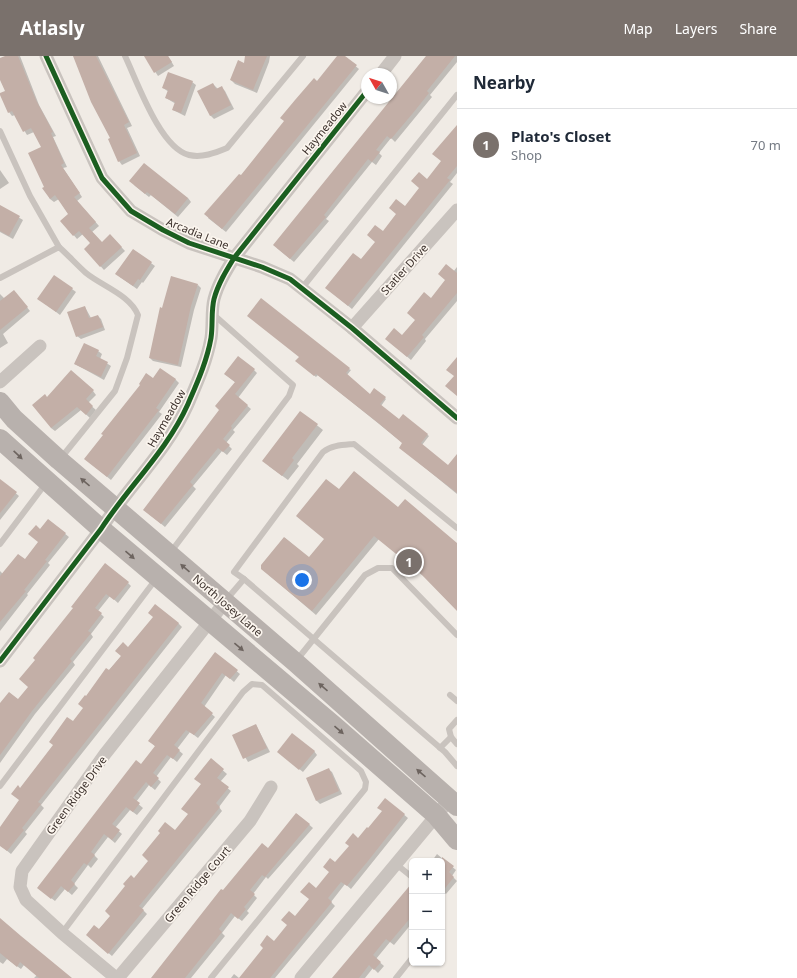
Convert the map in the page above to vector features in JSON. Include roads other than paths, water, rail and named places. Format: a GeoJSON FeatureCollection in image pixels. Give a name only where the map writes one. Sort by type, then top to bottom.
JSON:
{"type":"FeatureCollection","features":[{"type":"Feature","properties":{"kind":"main road","name":"North Josey Lane"},"geometry":{"type":"LineString","coordinates":[[0,402],[14,419],[59,460],[454,800]]}},
{"type":"Feature","properties":{"kind":"main road"},"geometry":{"type":"LineString","coordinates":[[0,439],[101,529],[209,622],[333,725],[436,815],[457,840]]}},
{"type":"Feature","properties":{"kind":"street","name":"Arcadia Lane"},"geometry":{"type":"LineString","coordinates":[[46,56],[102,178],[131,211],[163,230],[190,243],[262,267],[290,280],[352,328],[457,418]]}},
{"type":"Feature","properties":{"kind":"street"},"geometry":{"type":"LineString","coordinates":[[385,68],[391,58]]}},
{"type":"Feature","properties":{"kind":"street","name":"Haymeadow"},"geometry":{"type":"LineString","coordinates":[[0,661],[164,445],[187,407],[201,373],[211,339],[214,300],[219,286],[234,258],[361,99]]}},
{"type":"Feature","properties":{"kind":"street","name":"Statler Drive"},"geometry":{"type":"LineString","coordinates":[[352,328],[457,210]]}},
{"type":"Feature","properties":{"kind":"street"},"geometry":{"type":"LineString","coordinates":[[0,382],[40,346]]}},
{"type":"Feature","properties":{"kind":"street","name":"Green Ridge Drive"},"geometry":{"type":"LineString","coordinates":[[117,978],[62,933],[26,900],[20,887],[22,871],[105,754],[225,602]]}},
{"type":"Feature","properties":{"kind":"street","name":"Green Ridge Court"},"geometry":{"type":"LineString","coordinates":[[117,978],[250,821],[271,787]]}},
{"type":"Feature","properties":{"kind":"street"},"geometry":{"type":"LineString","coordinates":[[301,978],[436,815],[454,800]]}},
{"type":"Feature","properties":{"kind":"lane"},"geometry":{"type":"LineString","coordinates":[[126,56],[160,131],[174,146],[188,155],[209,156],[227,148],[303,56]]}},
{"type":"Feature","properties":{"kind":"lane"},"geometry":{"type":"LineString","coordinates":[[302,288],[457,95]]}},
{"type":"Feature","properties":{"kind":"lane"},"geometry":{"type":"LineString","coordinates":[[0,132],[30,196],[59,247],[87,273],[127,300],[138,315],[127,358],[115,391],[81,435],[59,460]]}},
{"type":"Feature","properties":{"kind":"lane"},"geometry":{"type":"LineString","coordinates":[[0,278],[59,247]]}},
{"type":"Feature","properties":{"kind":"lane"},"geometry":{"type":"LineString","coordinates":[[169,554],[289,396],[293,384],[213,314]]}},
{"type":"Feature","properties":{"kind":"lane"},"geometry":{"type":"LineString","coordinates":[[457,528],[354,444],[338,445],[323,452],[234,572],[440,748],[457,766]]}},
{"type":"Feature","properties":{"kind":"lane"},"geometry":{"type":"LineString","coordinates":[[0,544],[47,482]]}},
{"type":"Feature","properties":{"kind":"lane"},"geometry":{"type":"LineString","coordinates":[[295,662],[365,576],[378,568],[392,568],[457,635]]}},
{"type":"Feature","properties":{"kind":"lane"},"geometry":{"type":"LineString","coordinates":[[0,786],[157,577]]}},
{"type":"Feature","properties":{"kind":"lane"},"geometry":{"type":"LineString","coordinates":[[225,602],[244,580]]}},
{"type":"Feature","properties":{"kind":"lane"},"geometry":{"type":"LineString","coordinates":[[62,933],[243,692],[252,684],[262,685],[361,771],[366,782],[365,789],[211,978]]}},
{"type":"Feature","properties":{"kind":"lane"},"geometry":{"type":"LineString","coordinates":[[450,695],[457,701]]}},
{"type":"Feature","properties":{"kind":"lane"},"geometry":{"type":"LineString","coordinates":[[457,720],[449,729],[451,737],[457,744]]}},
{"type":"Feature","properties":{"kind":"lane"},"geometry":{"type":"LineString","coordinates":[[440,748],[451,737]]}},
{"type":"Feature","properties":{"kind":"lane"},"geometry":{"type":"LineString","coordinates":[[396,864],[409,875]]}},
{"type":"Feature","properties":{"kind":"lane"},"geometry":{"type":"LineString","coordinates":[[396,978],[409,962]]}},
{"type":"Feature","properties":{"kind":"place","name":"Plato's Closet"},"geometry":{"type":"Point","coordinates":[409,562]}}]}
